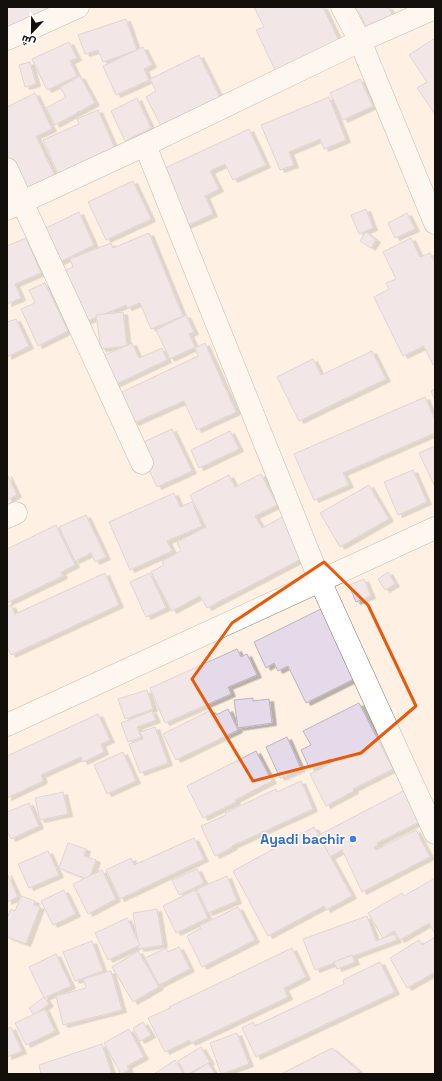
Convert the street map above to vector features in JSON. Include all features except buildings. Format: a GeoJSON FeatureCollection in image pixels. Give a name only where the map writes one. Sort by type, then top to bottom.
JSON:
{"type":"FeatureCollection","features":[{"type":"Feature","properties":{"kind":"street"},"geometry":{"type":"LineString","coordinates":[[7,39],[78,7]]}},
{"type":"Feature","properties":{"kind":"street"},"geometry":{"type":"LineString","coordinates":[[342,7],[360,41],[435,222]]}},
{"type":"Feature","properties":{"kind":"street"},"geometry":{"type":"LineString","coordinates":[[14,205],[145,145],[360,41],[435,8]]}},
{"type":"Feature","properties":{"kind":"street"},"geometry":{"type":"LineString","coordinates":[[145,145],[320,581],[435,833]]}},
{"type":"Feature","properties":{"kind":"street"},"geometry":{"type":"LineString","coordinates":[[7,169],[14,205],[142,463]]}},
{"type":"Feature","properties":{"kind":"street"},"geometry":{"type":"LineString","coordinates":[[7,725],[435,528]]}},
{"type":"Feature","properties":{"kind":"highlighted area"},"geometry":{"type":"Polygon","coordinates":[[[324,562],[368,605],[416,706],[361,753],[253,781],[192,679],[232,623],[324,562]]]}},
{"type":"Feature","properties":{"kind":"place","name":"Ayadi bachir"},"geometry":{"type":"Point","coordinates":[353,839]}}]}
